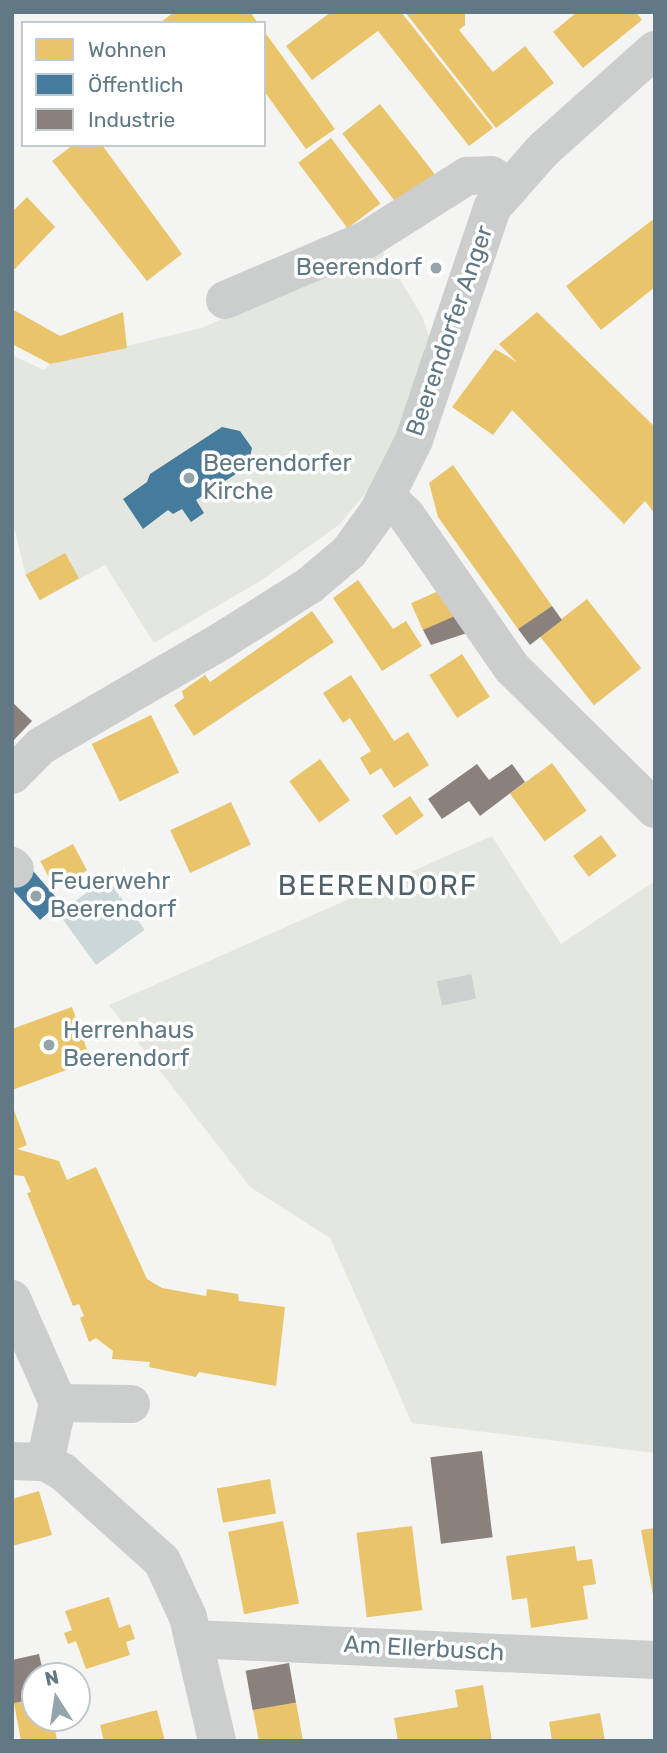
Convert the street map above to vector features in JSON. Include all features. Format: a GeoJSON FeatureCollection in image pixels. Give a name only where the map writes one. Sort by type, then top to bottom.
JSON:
{"type":"FeatureCollection","features":[{"type":"Feature","properties":{"kind":"street","name":"Beerendorfer Anger"},"geometry":{"type":"LineString","coordinates":[[12,775],[41,746],[84,718],[223,640],[310,585],[349,552],[386,496],[433,394],[492,208],[543,150],[655,50]]}},
{"type":"Feature","properties":{"kind":"street"},"geometry":{"type":"LineString","coordinates":[[225,300],[366,240],[467,176],[491,175],[510,188]]}},
{"type":"Feature","properties":{"kind":"street"},"geometry":{"type":"LineString","coordinates":[[386,496],[405,515],[512,668],[655,809]]}},
{"type":"Feature","properties":{"kind":"street"},"geometry":{"type":"LineString","coordinates":[[12,1299],[58,1403]]}},
{"type":"Feature","properties":{"kind":"street"},"geometry":{"type":"LineString","coordinates":[[58,1403],[131,1404]]}},
{"type":"Feature","properties":{"kind":"street"},"geometry":{"type":"LineString","coordinates":[[58,1403],[29,1462],[116,1514],[162,1561],[193,1639],[217,1741]]}},
{"type":"Feature","properties":{"kind":"street","name":"Am Ellerbusch"},"geometry":{"type":"LineString","coordinates":[[193,1639],[655,1660]]}},
{"type":"Feature","properties":{"kind":"shaded area"},"geometry":{"type":"Polygon","coordinates":[[[381,248],[422,316],[431,343],[419,390],[373,484],[340,524],[262,580],[154,643],[105,565],[40,600],[26,576],[12,519],[12,355],[44,370],[50,364],[202,328],[381,248]]]}},
{"type":"Feature","properties":{"kind":"shaded area"},"geometry":{"type":"Polygon","coordinates":[[[492,836],[561,944],[655,881],[655,1453],[412,1423],[330,1238],[250,1187],[109,1005],[492,836]]]}},
{"type":"Feature","properties":{"kind":"shaded area"},"geometry":{"type":"Polygon","coordinates":[[[107,878],[145,930],[96,965],[58,913],[107,878]]]}},
{"type":"Feature","properties":{"kind":"building: Wohnen"},"geometry":{"type":"Polygon","coordinates":[[[174,12],[250,12],[257,21],[163,21],[174,12]]]}},
{"type":"Feature","properties":{"kind":"building: Wohnen"},"geometry":{"type":"Polygon","coordinates":[[[331,12],[401,12],[493,128],[469,146],[378,31],[312,80],[286,46],[331,12]]]}},
{"type":"Feature","properties":{"kind":"building: Wohnen"},"geometry":{"type":"Polygon","coordinates":[[[405,12],[465,12],[465,25],[459,30],[493,72],[525,46],[554,83],[496,128],[405,12]]]}},
{"type":"Feature","properties":{"kind":"building: Wohnen"},"geometry":{"type":"Polygon","coordinates":[[[577,12],[636,12],[642,20],[583,68],[553,32],[577,12]]]}},
{"type":"Feature","properties":{"kind":"building: Wohnen"},"geometry":{"type":"Polygon","coordinates":[[[266,34],[335,129],[306,149],[266,94],[266,34]]]}},
{"type":"Feature","properties":{"kind":"building: Wohnen"},"geometry":{"type":"Polygon","coordinates":[[[380,104],[435,175],[398,204],[342,134],[380,104]]]}},
{"type":"Feature","properties":{"kind":"building: Wohnen"},"geometry":{"type":"Polygon","coordinates":[[[331,138],[380,203],[348,228],[298,163],[331,138]]]}},
{"type":"Feature","properties":{"kind":"building: Wohnen"},"geometry":{"type":"Polygon","coordinates":[[[70,147],[103,147],[182,254],[147,281],[52,161],[70,147]]]}},
{"type":"Feature","properties":{"kind":"building: Wohnen"},"geometry":{"type":"Polygon","coordinates":[[[27,197],[55,227],[12,272],[12,212],[27,197]]]}},
{"type":"Feature","properties":{"kind":"building: Wohnen"},"geometry":{"type":"Polygon","coordinates":[[[655,218],[655,287],[601,330],[566,286],[655,218]]]}},
{"type":"Feature","properties":{"kind":"building: Wohnen"},"geometry":{"type":"Polygon","coordinates":[[[12,309],[60,336],[123,312],[127,348],[50,364],[12,344],[12,309]]]}},
{"type":"Feature","properties":{"kind":"building: Wohnen"},"geometry":{"type":"Polygon","coordinates":[[[537,312],[655,427],[655,514],[645,501],[624,524],[512,410],[493,435],[452,407],[495,349],[517,362],[499,344],[537,312]]]}},
{"type":"Feature","properties":{"kind":"building: Wohnen"},"geometry":{"type":"Polygon","coordinates":[[[453,465],[552,606],[518,629],[438,517],[429,483],[453,465]]]}},
{"type":"Feature","properties":{"kind":"building: Wohnen"},"geometry":{"type":"Polygon","coordinates":[[[65,553],[79,578],[40,600],[26,575],[65,553]]]}},
{"type":"Feature","properties":{"kind":"building: Wohnen"},"geometry":{"type":"Polygon","coordinates":[[[358,580],[393,629],[406,621],[422,646],[382,671],[333,598],[358,580]]]}},
{"type":"Feature","properties":{"kind":"building: Wohnen"},"geometry":{"type":"Polygon","coordinates":[[[443,589],[455,616],[423,631],[411,603],[443,589]]]}},
{"type":"Feature","properties":{"kind":"building: Wohnen"},"geometry":{"type":"Polygon","coordinates":[[[587,599],[641,668],[594,705],[540,636],[587,599]]]}},
{"type":"Feature","properties":{"kind":"building: Wohnen"},"geometry":{"type":"Polygon","coordinates":[[[312,611],[334,642],[194,736],[174,705],[184,698],[182,691],[205,675],[210,682],[312,611]]]}},
{"type":"Feature","properties":{"kind":"building: Wohnen"},"geometry":{"type":"Polygon","coordinates":[[[462,654],[490,697],[457,718],[429,675],[462,654]]]}},
{"type":"Feature","properties":{"kind":"building: Wohnen"},"geometry":{"type":"Polygon","coordinates":[[[351,675],[394,741],[408,732],[429,765],[394,788],[381,768],[370,775],[360,758],[371,751],[350,718],[343,723],[323,693],[351,675]]]}},
{"type":"Feature","properties":{"kind":"building: Wohnen"},"geometry":{"type":"Polygon","coordinates":[[[151,715],[179,773],[120,801],[92,744],[151,715]]]}},
{"type":"Feature","properties":{"kind":"building: Wohnen"},"geometry":{"type":"Polygon","coordinates":[[[320,759],[350,800],[319,823],[289,781],[320,759]]]}},
{"type":"Feature","properties":{"kind":"building: Wohnen"},"geometry":{"type":"Polygon","coordinates":[[[552,763],[587,811],[545,841],[510,794],[552,763]]]}},
{"type":"Feature","properties":{"kind":"building: Wohnen"},"geometry":{"type":"Polygon","coordinates":[[[410,796],[424,816],[396,835],[382,816],[410,796]]]}},
{"type":"Feature","properties":{"kind":"building: Wohnen"},"geometry":{"type":"Polygon","coordinates":[[[231,802],[251,845],[190,873],[170,830],[231,802]]]}},
{"type":"Feature","properties":{"kind":"building: Wohnen"},"geometry":{"type":"Polygon","coordinates":[[[601,835],[617,856],[589,877],[573,856],[601,835]]]}},
{"type":"Feature","properties":{"kind":"building: Wohnen"},"geometry":{"type":"Polygon","coordinates":[[[73,844],[87,870],[54,888],[40,861],[73,844]]]}},
{"type":"Feature","properties":{"kind":"building: Wohnen","name":"Herrenhaus Beerendorf"},"geometry":{"type":"Polygon","coordinates":[[[72,1007],[91,1061],[12,1090],[12,1029],[72,1007]]]}},
{"type":"Feature","properties":{"kind":"building: Wohnen"},"geometry":{"type":"Polygon","coordinates":[[[12,1105],[27,1145],[17,1149],[59,1161],[67,1180],[96,1167],[147,1279],[162,1288],[206,1296],[207,1289],[238,1294],[239,1301],[285,1307],[276,1386],[199,1372],[196,1377],[149,1367],[150,1362],[112,1359],[113,1351],[96,1338],[89,1342],[80,1318],[84,1316],[79,1304],[73,1306],[27,1193],[31,1192],[24,1176],[12,1175],[12,1105]]]}},
{"type":"Feature","properties":{"kind":"building: Wohnen"},"geometry":{"type":"Polygon","coordinates":[[[270,1479],[276,1513],[223,1523],[217,1488],[270,1479]]]}},
{"type":"Feature","properties":{"kind":"building: Wohnen"},"geometry":{"type":"Polygon","coordinates":[[[39,1491],[52,1535],[12,1546],[12,1499],[39,1491]]]}},
{"type":"Feature","properties":{"kind":"building: Wohnen"},"geometry":{"type":"Polygon","coordinates":[[[283,1521],[299,1603],[244,1614],[228,1532],[283,1521]]]}},
{"type":"Feature","properties":{"kind":"building: Wohnen"},"geometry":{"type":"Polygon","coordinates":[[[412,1526],[422,1610],[367,1617],[356,1533],[412,1526]]]}},
{"type":"Feature","properties":{"kind":"building: Wohnen"},"geometry":{"type":"Polygon","coordinates":[[[655,1528],[655,1595],[653,1595],[641,1530],[655,1528]]]}},
{"type":"Feature","properties":{"kind":"building: Wohnen"},"geometry":{"type":"Polygon","coordinates":[[[575,1546],[577,1561],[592,1559],[596,1584],[583,1586],[588,1619],[531,1628],[527,1598],[512,1600],[506,1556],[575,1546]]]}},
{"type":"Feature","properties":{"kind":"building: Wohnen"},"geometry":{"type":"Polygon","coordinates":[[[109,1597],[119,1628],[130,1624],[135,1639],[126,1642],[130,1655],[91,1667],[91,1662],[84,1662],[76,1641],[68,1644],[64,1633],[72,1630],[65,1611],[109,1597]]]}},
{"type":"Feature","properties":{"kind":"building: Wohnen"},"geometry":{"type":"Polygon","coordinates":[[[483,1685],[492,1741],[398,1741],[394,1718],[458,1707],[455,1690],[483,1685]]]}},
{"type":"Feature","properties":{"kind":"building: Wohnen"},"geometry":{"type":"Polygon","coordinates":[[[21,1702],[21,1732],[55,1732],[57,1741],[21,1741],[14,1703],[21,1702]]]}},
{"type":"Feature","properties":{"kind":"building: Wohnen"},"geometry":{"type":"Polygon","coordinates":[[[296,1702],[303,1741],[259,1741],[253,1710],[296,1702]]]}},
{"type":"Feature","properties":{"kind":"building: Wohnen"},"geometry":{"type":"Polygon","coordinates":[[[157,1710],[165,1741],[104,1741],[100,1725],[157,1710]]]}},
{"type":"Feature","properties":{"kind":"building: Wohnen"},"geometry":{"type":"Polygon","coordinates":[[[600,1713],[605,1741],[552,1741],[549,1722],[600,1713]]]}},
{"type":"Feature","properties":{"kind":"building: Öffentlich","name":"Beerendorfer Kirche"},"geometry":{"type":"Polygon","coordinates":[[[222,427],[240,431],[252,448],[248,466],[196,500],[204,513],[191,522],[182,509],[173,514],[168,510],[143,529],[123,499],[147,482],[150,474],[222,427]]]}},
{"type":"Feature","properties":{"kind":"building: Öffentlich","name":"Feuerwehr Beerendorf"},"geometry":{"type":"Polygon","coordinates":[[[27,864],[60,902],[40,920],[12,889],[12,877],[27,864]]]}},
{"type":"Feature","properties":{"kind":"building: Industrie"},"geometry":{"type":"Polygon","coordinates":[[[552,606],[562,620],[530,645],[518,629],[552,606]]]}},
{"type":"Feature","properties":{"kind":"building: Industrie"},"geometry":{"type":"Polygon","coordinates":[[[455,616],[467,633],[431,645],[423,630],[455,616]]]}},
{"type":"Feature","properties":{"kind":"building: Industrie"},"geometry":{"type":"Polygon","coordinates":[[[12,702],[32,721],[12,742],[12,702]]]}},
{"type":"Feature","properties":{"kind":"building: Industrie"},"geometry":{"type":"Polygon","coordinates":[[[477,764],[489,780],[512,764],[525,782],[480,816],[469,801],[442,819],[428,799],[477,764]]]}},
{"type":"Feature","properties":{"kind":"building: Industrie"},"geometry":{"type":"Polygon","coordinates":[[[482,1451],[493,1537],[441,1544],[430,1457],[482,1451]]]}},
{"type":"Feature","properties":{"kind":"building: Industrie"},"geometry":{"type":"Polygon","coordinates":[[[39,1654],[41,1662],[21,1662],[21,1702],[14,1703],[12,1660],[39,1654]]]}},
{"type":"Feature","properties":{"kind":"building: Industrie"},"geometry":{"type":"Polygon","coordinates":[[[289,1663],[296,1702],[253,1710],[246,1671],[289,1663]]]}},
{"type":"Feature","properties":{"kind":"building: Sonstige"},"geometry":{"type":"Polygon","coordinates":[[[471,974],[476,998],[442,1006],[437,981],[471,974]]]}},
{"type":"Feature","properties":{"kind":"place","name":"Beerendorf"},"geometry":{"type":"Point","coordinates":[436,268]}},
{"type":"Feature","properties":{"kind":"place","name":"Beerendorfer Kirche"},"geometry":{"type":"Point","coordinates":[189,478]}},
{"type":"Feature","properties":{"kind":"place","name":"Feuerwehr Beerendorf"},"geometry":{"type":"Point","coordinates":[36,896]}},
{"type":"Feature","properties":{"kind":"place","name":"Herrenhaus Beerendorf"},"geometry":{"type":"Point","coordinates":[49,1045]}},
{"type":"Feature","properties":{"kind":"district","name":"BEERENDORF"},"geometry":{"type":"Point","coordinates":[378,886]}}]}
